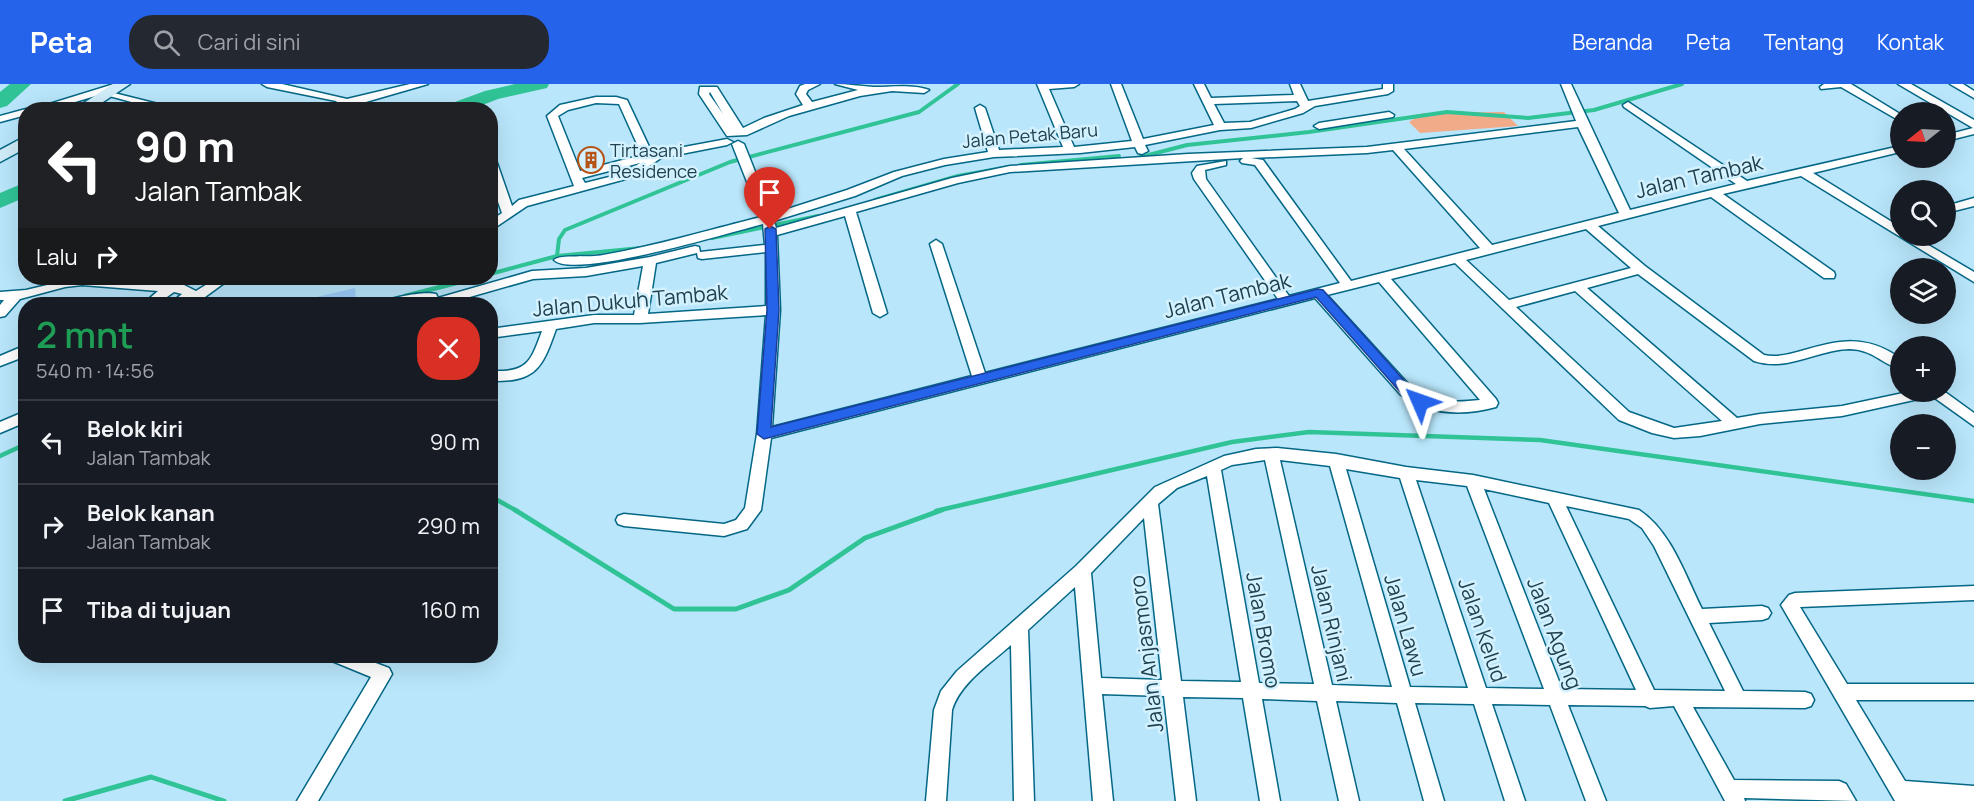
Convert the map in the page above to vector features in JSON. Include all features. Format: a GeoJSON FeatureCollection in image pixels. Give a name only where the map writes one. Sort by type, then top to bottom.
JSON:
{"type":"FeatureCollection","features":[{"type":"Feature","properties":{"kind":"main road"},"geometry":{"type":"LineString","coordinates":[[94,102],[122,84]]}},
{"type":"Feature","properties":{"kind":"main road"},"geometry":{"type":"LineString","coordinates":[[0,157],[18,146]]}},
{"type":"Feature","properties":{"kind":"street"},"geometry":{"type":"LineString","coordinates":[[62,102],[122,84]]}},
{"type":"Feature","properties":{"kind":"street"},"geometry":{"type":"LineString","coordinates":[[267,84],[344,102]]}},
{"type":"Feature","properties":{"kind":"street"},"geometry":{"type":"LineString","coordinates":[[350,102],[423,84]]}},
{"type":"Feature","properties":{"kind":"street"},"geometry":{"type":"LineString","coordinates":[[810,108],[802,97],[801,90],[815,84]]}},
{"type":"Feature","properties":{"kind":"street"},"geometry":{"type":"LineString","coordinates":[[840,84],[873,90]]}},
{"type":"Feature","properties":{"kind":"street"},"geometry":{"type":"LineString","coordinates":[[1070,150],[1042,85],[1074,84]]}},
{"type":"Feature","properties":{"kind":"street"},"geometry":{"type":"LineString","coordinates":[[1116,84],[1145,159]]}},
{"type":"Feature","properties":{"kind":"street"},"geometry":{"type":"LineString","coordinates":[[1199,84],[1220,127]]}},
{"type":"Feature","properties":{"kind":"street"},"geometry":{"type":"LineString","coordinates":[[1295,84],[1304,102]]}},
{"type":"Feature","properties":{"kind":"street"},"geometry":{"type":"LineString","coordinates":[[1206,101],[1304,102],[1388,91],[1388,84]]}},
{"type":"Feature","properties":{"kind":"street"},"geometry":{"type":"LineString","coordinates":[[1566,84],[1570,98],[1626,215]]}},
{"type":"Feature","properties":{"kind":"street"},"geometry":{"type":"LineString","coordinates":[[1825,87],[1841,84],[1890,112]]}},
{"type":"Feature","properties":{"kind":"street"},"geometry":{"type":"LineString","coordinates":[[1903,84],[1974,125]]}},
{"type":"Feature","properties":{"kind":"street"},"geometry":{"type":"LineString","coordinates":[[1955,84],[1974,95]]}},
{"type":"Feature","properties":{"kind":"street"},"geometry":{"type":"LineString","coordinates":[[575,176],[736,137],[751,127],[873,90],[902,88],[924,90]]}},
{"type":"Feature","properties":{"kind":"street"},"geometry":{"type":"LineString","coordinates":[[107,94],[142,102]]}},
{"type":"Feature","properties":{"kind":"street"},"geometry":{"type":"LineString","coordinates":[[624,520],[724,530],[741,525],[753,510],[764,434],[773,310],[772,248],[769,226],[736,137],[712,96]]}},
{"type":"Feature","properties":{"kind":"street"},"geometry":{"type":"LineString","coordinates":[[581,189],[552,117],[562,108],[610,98],[620,100],[626,105],[651,158]]}},
{"type":"Feature","properties":{"kind":"street","name":"Jalan Petak Baru"},"geometry":{"type":"LineString","coordinates":[[769,226],[912,170],[994,154],[1140,143],[1220,127],[1251,124],[1291,113],[1304,102]]}},
{"type":"Feature","properties":{"kind":"street"},"geometry":{"type":"LineString","coordinates":[[1628,105],[1746,186]]}},
{"type":"Feature","properties":{"kind":"street"},"geometry":{"type":"LineString","coordinates":[[980,108],[994,154]]}},
{"type":"Feature","properties":{"kind":"street"},"geometry":{"type":"LineString","coordinates":[[0,119],[18,114]]}},
{"type":"Feature","properties":{"kind":"street"},"geometry":{"type":"LineString","coordinates":[[1341,151],[1319,126],[1389,115]]}},
{"type":"Feature","properties":{"kind":"street"},"geometry":{"type":"LineString","coordinates":[[560,260],[589,262],[850,211],[995,171],[1145,159],[1341,151],[1580,119]]}},
{"type":"Feature","properties":{"kind":"street"},"geometry":{"type":"LineString","coordinates":[[1956,136],[1974,131]]}},
{"type":"Feature","properties":{"kind":"street"},"geometry":{"type":"LineString","coordinates":[[1395,145],[1489,250]]}},
{"type":"Feature","properties":{"kind":"street","name":"Jalan Tambak"},"geometry":{"type":"LineString","coordinates":[[764,434],[1588,224],[1890,151]]}},
{"type":"Feature","properties":{"kind":"street"},"geometry":{"type":"LineString","coordinates":[[498,221],[523,203],[629,175],[651,158]]}},
{"type":"Feature","properties":{"kind":"street"},"geometry":{"type":"LineString","coordinates":[[1286,301],[1202,183],[1198,173],[1201,168],[1219,163],[1258,161],[1348,285]]}},
{"type":"Feature","properties":{"kind":"street"},"geometry":{"type":"LineString","coordinates":[[1803,172],[1890,221]]}},
{"type":"Feature","properties":{"kind":"street"},"geometry":{"type":"LineString","coordinates":[[498,184],[508,213]]}},
{"type":"Feature","properties":{"kind":"street"},"geometry":{"type":"LineString","coordinates":[[1713,193],[1829,275]]}},
{"type":"Feature","properties":{"kind":"street"},"geometry":{"type":"LineString","coordinates":[[1956,207],[1974,202]]}},
{"type":"Feature","properties":{"kind":"street"},"geometry":{"type":"LineString","coordinates":[[850,211],[880,313]]}},
{"type":"Feature","properties":{"kind":"street"},"geometry":{"type":"LineString","coordinates":[[1588,224],[1640,269],[1751,354],[1779,362],[1838,346],[1859,344],[1880,351],[1890,358]]}},
{"type":"Feature","properties":{"kind":"street"},"geometry":{"type":"LineString","coordinates":[[936,244],[980,379]]}},
{"type":"Feature","properties":{"kind":"street"},"geometry":{"type":"LineString","coordinates":[[1921,246],[1974,278]]}},
{"type":"Feature","properties":{"kind":"street"},"geometry":{"type":"LineString","coordinates":[[498,285],[532,275],[586,272],[699,252],[772,248]]}},
{"type":"Feature","properties":{"kind":"street"},"geometry":{"type":"LineString","coordinates":[[1457,258],[1624,416],[1637,423],[1674,432],[1700,431],[1733,423],[1842,411],[1890,401]]}},
{"type":"Feature","properties":{"kind":"street"},"geometry":{"type":"LineString","coordinates":[[640,319],[650,261]]}},
{"type":"Feature","properties":{"kind":"street"},"geometry":{"type":"LineString","coordinates":[[1507,304],[1640,269]]}},
{"type":"Feature","properties":{"kind":"street"},"geometry":{"type":"LineString","coordinates":[[1318,293],[1405,390],[1420,402],[1451,408],[1491,403],[1382,277]]}},
{"type":"Feature","properties":{"kind":"street"},"geometry":{"type":"LineString","coordinates":[[0,296],[15,296],[54,285]]}},
{"type":"Feature","properties":{"kind":"street"},"geometry":{"type":"LineString","coordinates":[[158,285],[184,290],[196,297]]}},
{"type":"Feature","properties":{"kind":"street"},"geometry":{"type":"LineString","coordinates":[[199,297],[216,285]]}},
{"type":"Feature","properties":{"kind":"street"},"geometry":{"type":"LineString","coordinates":[[456,297],[498,285]]}},
{"type":"Feature","properties":{"kind":"street"},"geometry":{"type":"LineString","coordinates":[[1578,287],[1733,423]]}},
{"type":"Feature","properties":{"kind":"street"},"geometry":{"type":"LineString","coordinates":[[159,297],[171,288]]}},
{"type":"Feature","properties":{"kind":"street"},"geometry":{"type":"LineString","coordinates":[[0,313],[15,296]]}},
{"type":"Feature","properties":{"kind":"street","name":"Jalan Dukuh Tambak"},"geometry":{"type":"LineString","coordinates":[[498,333],[594,319],[640,319],[773,310]]}},
{"type":"Feature","properties":{"kind":"street"},"geometry":{"type":"LineString","coordinates":[[498,376],[517,376],[531,366],[538,357],[551,325]]}},
{"type":"Feature","properties":{"kind":"street"},"geometry":{"type":"LineString","coordinates":[[0,361],[18,353]]}},
{"type":"Feature","properties":{"kind":"street"},"geometry":{"type":"LineString","coordinates":[[1949,402],[1974,421]]}},
{"type":"Feature","properties":{"kind":"street"},"geometry":{"type":"LineString","coordinates":[[0,428],[18,420]]}},
{"type":"Feature","properties":{"kind":"street"},"geometry":{"type":"LineString","coordinates":[[936,801],[943,710],[947,697],[963,677],[1082,571],[1150,502],[1172,484],[1229,460],[1271,454],[1336,460],[1406,473],[1473,481],[1633,513],[1642,518],[1660,542],[1738,699]]}},
{"type":"Feature","properties":{"kind":"street","name":"Jalan Rinjani"},"geometry":{"type":"LineString","coordinates":[[1271,454],[1349,801]]}},
{"type":"Feature","properties":{"kind":"street","name":"Jalan Lawu"},"geometry":{"type":"LineString","coordinates":[[1336,460],[1434,801]]}},
{"type":"Feature","properties":{"kind":"street","name":"Jalan Bromo"},"geometry":{"type":"LineString","coordinates":[[1213,467],[1270,801]]}},
{"type":"Feature","properties":{"kind":"street","name":"Jalan Kelud"},"geometry":{"type":"LineString","coordinates":[[1406,473],[1515,801]]}},
{"type":"Feature","properties":{"kind":"street","name":"Jalan Agung"},"geometry":{"type":"LineString","coordinates":[[1473,481],[1596,801]]}},
{"type":"Feature","properties":{"kind":"street"},"geometry":{"type":"LineString","coordinates":[[1555,499],[1650,700]]}},
{"type":"Feature","properties":{"kind":"street","name":"Jalan Anjasmoro"},"geometry":{"type":"LineString","coordinates":[[1150,502],[1186,801]]}},
{"type":"Feature","properties":{"kind":"street"},"geometry":{"type":"LineString","coordinates":[[1082,571],[1103,801]]}},
{"type":"Feature","properties":{"kind":"street"},"geometry":{"type":"LineString","coordinates":[[1974,592],[1793,602],[1790,605],[1902,795],[1974,795]]}},
{"type":"Feature","properties":{"kind":"street"},"geometry":{"type":"LineString","coordinates":[[1696,616],[1762,613]]}},
{"type":"Feature","properties":{"kind":"street"},"geometry":{"type":"LineString","coordinates":[[1019,627],[1024,801]]}},
{"type":"Feature","properties":{"kind":"street"},"geometry":{"type":"LineString","coordinates":[[307,801],[383,674],[356,663]]}},
{"type":"Feature","properties":{"kind":"street"},"geometry":{"type":"LineString","coordinates":[[1093,686],[1253,692],[1650,700],[1805,700]]}},
{"type":"Feature","properties":{"kind":"street"},"geometry":{"type":"LineString","coordinates":[[1843,692],[1974,692]]}},
{"type":"Feature","properties":{"kind":"street"},"geometry":{"type":"LineString","coordinates":[[1680,700],[1733,795],[1839,790],[1846,801]]}},
{"type":"Feature","properties":{"kind":"shaded area"},"geometry":{"type":"Polygon","coordinates":[[[1504,112],[1518,126],[1420,133],[1409,122],[1423,113],[1504,112]]]}},
{"type":"Feature","properties":{"kind":"building"},"geometry":{"type":"Polygon","coordinates":[[[355,288],[356,297],[317,297],[355,288]]]}},
{"type":"Feature","properties":{"kind":"waterway"},"geometry":{"type":"LineString","coordinates":[[0,102],[22,84]]}},
{"type":"Feature","properties":{"kind":"waterway"},"geometry":{"type":"LineString","coordinates":[[473,102],[492,95],[540,84]]}},
{"type":"Feature","properties":{"kind":"waterway"},"geometry":{"type":"LineString","coordinates":[[557,256],[559,239],[565,230],[730,162],[919,112],[958,84]]}},
{"type":"Feature","properties":{"kind":"waterway"},"geometry":{"type":"LineString","coordinates":[[1137,158],[1187,145],[1309,132],[1447,112],[1528,118],[1594,110],[1682,84]]}},
{"type":"Feature","properties":{"kind":"waterway"},"geometry":{"type":"LineString","coordinates":[[1021,165],[1119,156]]}},
{"type":"Feature","properties":{"kind":"waterway"},"geometry":{"type":"LineString","coordinates":[[875,200],[958,176],[1009,167]]}},
{"type":"Feature","properties":{"kind":"waterway"},"geometry":{"type":"LineString","coordinates":[[0,202],[18,192]]}},
{"type":"Feature","properties":{"kind":"waterway"},"geometry":{"type":"LineString","coordinates":[[712,238],[818,216]]}},
{"type":"Feature","properties":{"kind":"waterway"},"geometry":{"type":"LineString","coordinates":[[557,256],[641,248]]}},
{"type":"Feature","properties":{"kind":"waterway"},"geometry":{"type":"LineString","coordinates":[[498,272],[557,256]]}},
{"type":"Feature","properties":{"kind":"waterway"},"geometry":{"type":"LineString","coordinates":[[405,296],[448,285]]}},
{"type":"Feature","properties":{"kind":"waterway"},"geometry":{"type":"LineString","coordinates":[[936,511],[1232,442],[1309,432],[1540,440],[1974,501]]}},
{"type":"Feature","properties":{"kind":"waterway"},"geometry":{"type":"LineString","coordinates":[[0,456],[18,448]]}},
{"type":"Feature","properties":{"kind":"waterway"},"geometry":{"type":"LineString","coordinates":[[498,500],[517,511]]}},
{"type":"Feature","properties":{"kind":"waterway"},"geometry":{"type":"LineString","coordinates":[[515,510],[674,609],[736,609],[789,590],[865,538],[942,510]]}},
{"type":"Feature","properties":{"kind":"waterway"},"geometry":{"type":"LineString","coordinates":[[65,801],[151,777],[224,801]]}},
{"type":"Feature","properties":{"kind":"place","name":"Tirtasani Residence"},"geometry":{"type":"Point","coordinates":[591,160]}},
{"type":"Feature","properties":{"kind":"route"},"geometry":{"type":"LineString","coordinates":[[770,229],[773,259],[773,310],[764,434],[1318,293],[1405,390],[1420,402]]}}]}
